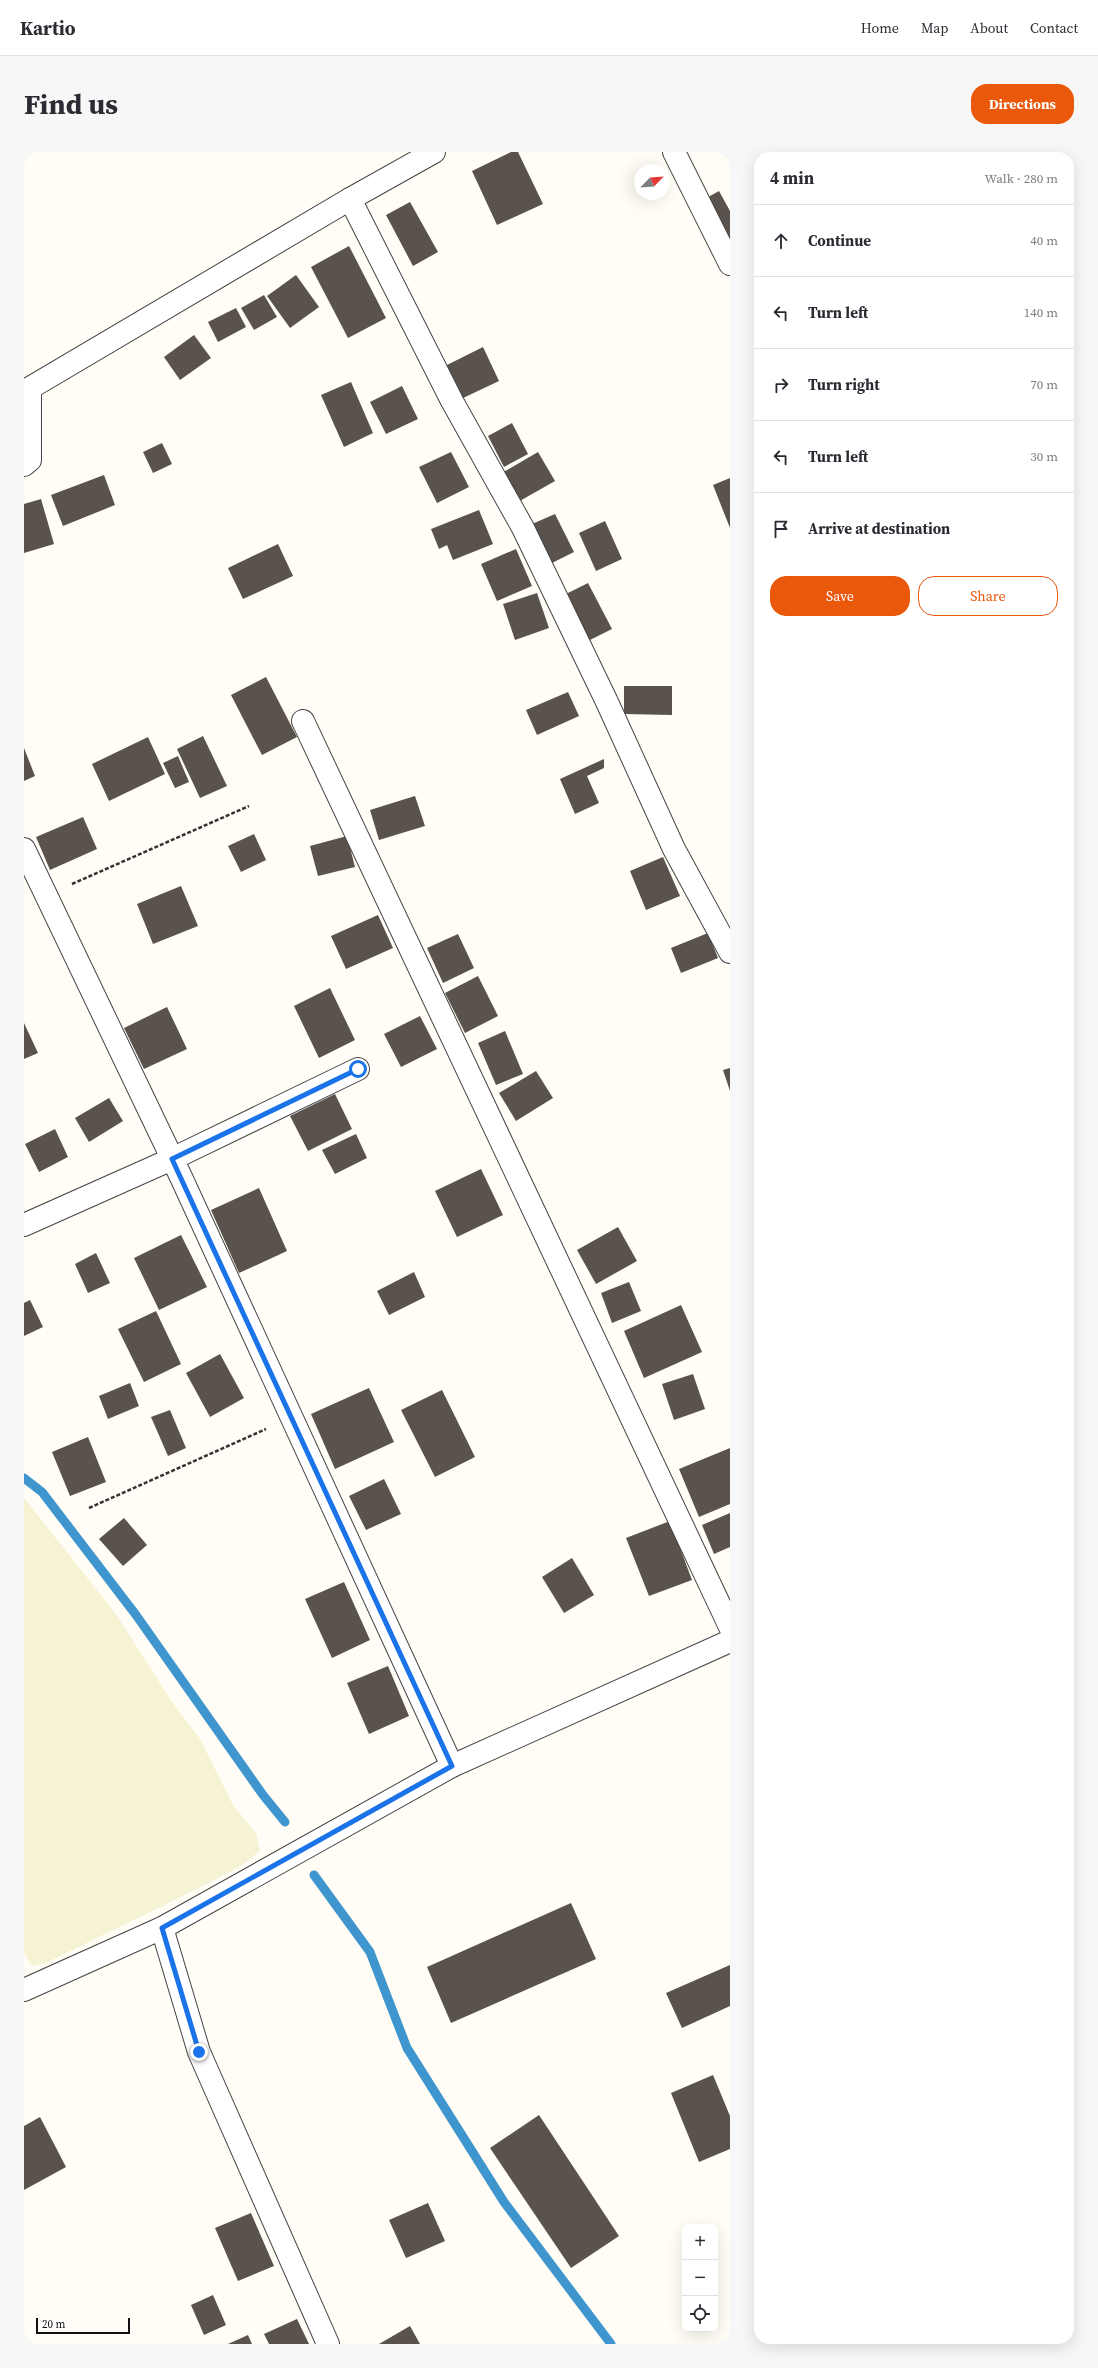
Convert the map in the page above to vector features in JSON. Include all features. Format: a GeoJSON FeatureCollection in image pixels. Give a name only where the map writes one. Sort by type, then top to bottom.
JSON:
{"type":"FeatureCollection","features":[{"type":"Feature","properties":{"kind":"street"},"geometry":{"type":"LineString","coordinates":[[24,465],[30,460],[27,381],[434,152]]}},
{"type":"Feature","properties":{"kind":"street"},"geometry":{"type":"LineString","coordinates":[[674,152],[730,264]]}},
{"type":"Feature","properties":{"kind":"street"},"geometry":{"type":"LineString","coordinates":[[350,199],[452,401],[523,528],[607,702],[674,850],[730,952]]}},
{"type":"Feature","properties":{"kind":"street"},"geometry":{"type":"LineString","coordinates":[[303,721],[730,1628]]}},
{"type":"Feature","properties":{"kind":"street"},"geometry":{"type":"LineString","coordinates":[[24,849],[172,1159],[452,1766]]}},
{"type":"Feature","properties":{"kind":"street"},"geometry":{"type":"LineString","coordinates":[[24,1225],[172,1159],[358,1069]]}},
{"type":"Feature","properties":{"kind":"street"},"geometry":{"type":"LineString","coordinates":[[24,1990],[162,1928],[452,1766],[730,1641]]}},
{"type":"Feature","properties":{"kind":"street"},"geometry":{"type":"LineString","coordinates":[[162,1928],[199,2052],[328,2344]]}},
{"type":"Feature","properties":{"kind":"path"},"geometry":{"type":"LineString","coordinates":[[46,895],[249,806]]}},
{"type":"Feature","properties":{"kind":"path"},"geometry":{"type":"LineString","coordinates":[[90,1508],[292,1418]]}},
{"type":"Feature","properties":{"kind":"shaded area"},"geometry":{"type":"Polygon","coordinates":[[[24,1498],[116,1614],[172,1702],[200,1739],[233,1805],[256,1833],[260,1851],[241,1866],[203,1886],[46,1963],[32,1966],[24,1952],[24,1498]]]}},
{"type":"Feature","properties":{"kind":"building"},"geometry":{"type":"Polygon","coordinates":[[[511,152],[518,152],[543,204],[497,225],[472,171],[511,152]]]}},
{"type":"Feature","properties":{"kind":"building"},"geometry":{"type":"Polygon","coordinates":[[[719,191],[730,211],[730,252],[701,201],[719,191]]]}},
{"type":"Feature","properties":{"kind":"building"},"geometry":{"type":"Polygon","coordinates":[[[410,202],[438,252],[413,266],[386,215],[410,202]]]}},
{"type":"Feature","properties":{"kind":"building"},"geometry":{"type":"Polygon","coordinates":[[[349,246],[386,318],[348,338],[311,267],[349,246]]]}},
{"type":"Feature","properties":{"kind":"building"},"geometry":{"type":"Polygon","coordinates":[[[296,275],[319,307],[290,328],[267,296],[296,275]]]}},
{"type":"Feature","properties":{"kind":"building"},"geometry":{"type":"Polygon","coordinates":[[[264,295],[277,317],[254,330],[241,308],[264,295]]]}},
{"type":"Feature","properties":{"kind":"building"},"geometry":{"type":"Polygon","coordinates":[[[236,308],[246,327],[218,342],[208,322],[236,308]]]}},
{"type":"Feature","properties":{"kind":"building"},"geometry":{"type":"Polygon","coordinates":[[[194,335],[211,358],[180,380],[164,357],[194,335]]]}},
{"type":"Feature","properties":{"kind":"building"},"geometry":{"type":"Polygon","coordinates":[[[483,347],[499,381],[461,399],[445,366],[483,347]]]}},
{"type":"Feature","properties":{"kind":"building"},"geometry":{"type":"Polygon","coordinates":[[[351,382],[373,433],[344,447],[321,395],[351,382]]]}},
{"type":"Feature","properties":{"kind":"building"},"geometry":{"type":"Polygon","coordinates":[[[402,386],[418,419],[386,434],[370,402],[402,386]]]}},
{"type":"Feature","properties":{"kind":"building"},"geometry":{"type":"Polygon","coordinates":[[[512,423],[528,454],[504,467],[488,436],[512,423]]]}},
{"type":"Feature","properties":{"kind":"building"},"geometry":{"type":"Polygon","coordinates":[[[162,443],[172,464],[153,473],[143,452],[162,443]]]}},
{"type":"Feature","properties":{"kind":"building"},"geometry":{"type":"Polygon","coordinates":[[[451,452],[469,487],[437,503],[419,467],[451,452]]]}},
{"type":"Feature","properties":{"kind":"building"},"geometry":{"type":"Polygon","coordinates":[[[538,452],[555,481],[518,502],[502,473],[538,452]]]}},
{"type":"Feature","properties":{"kind":"building"},"geometry":{"type":"Polygon","coordinates":[[[104,475],[115,505],[63,526],[51,495],[104,475]]]}},
{"type":"Feature","properties":{"kind":"building"},"geometry":{"type":"Polygon","coordinates":[[[730,478],[730,528],[713,485],[730,478]]]}},
{"type":"Feature","properties":{"kind":"building"},"geometry":{"type":"Polygon","coordinates":[[[41,499],[54,544],[24,553],[24,504],[41,499]]]}},
{"type":"Feature","properties":{"kind":"building"},"geometry":{"type":"Polygon","coordinates":[[[479,510],[493,544],[453,560],[447,545],[439,549],[431,529],[479,510]]]}},
{"type":"Feature","properties":{"kind":"building"},"geometry":{"type":"Polygon","coordinates":[[[555,514],[574,552],[552,563],[532,524],[555,514]]]}},
{"type":"Feature","properties":{"kind":"building"},"geometry":{"type":"Polygon","coordinates":[[[605,521],[622,559],[596,571],[579,533],[605,521]]]}},
{"type":"Feature","properties":{"kind":"building"},"geometry":{"type":"Polygon","coordinates":[[[278,544],[293,576],[243,599],[228,568],[278,544]]]}},
{"type":"Feature","properties":{"kind":"building"},"geometry":{"type":"Polygon","coordinates":[[[516,549],[532,586],[497,601],[481,564],[516,549]]]}},
{"type":"Feature","properties":{"kind":"building"},"geometry":{"type":"Polygon","coordinates":[[[588,583],[612,629],[586,642],[562,596],[588,583]]]}},
{"type":"Feature","properties":{"kind":"building"},"geometry":{"type":"Polygon","coordinates":[[[537,593],[549,628],[515,640],[503,604],[537,593]]]}},
{"type":"Feature","properties":{"kind":"building"},"geometry":{"type":"Polygon","coordinates":[[[266,677],[297,737],[262,755],[231,695],[266,677]]]}},
{"type":"Feature","properties":{"kind":"building"},"geometry":{"type":"Polygon","coordinates":[[[624,686],[672,686],[672,715],[624,714],[624,686]]]}},
{"type":"Feature","properties":{"kind":"building"},"geometry":{"type":"Polygon","coordinates":[[[568,692],[579,716],[537,735],[526,710],[568,692]]]}},
{"type":"Feature","properties":{"kind":"building"},"geometry":{"type":"Polygon","coordinates":[[[203,736],[227,786],[200,798],[177,749],[203,736]]]}},
{"type":"Feature","properties":{"kind":"building"},"geometry":{"type":"Polygon","coordinates":[[[148,737],[165,774],[109,801],[92,764],[148,737]]]}},
{"type":"Feature","properties":{"kind":"building"},"geometry":{"type":"Polygon","coordinates":[[[24,748],[35,776],[24,781],[24,748]]]}},
{"type":"Feature","properties":{"kind":"building"},"geometry":{"type":"Polygon","coordinates":[[[178,756],[189,782],[175,788],[163,763],[178,756]]]}},
{"type":"Feature","properties":{"kind":"building"},"geometry":{"type":"Polygon","coordinates":[[[604,759],[604,768],[587,776],[599,803],[575,814],[560,779],[604,759]]]}},
{"type":"Feature","properties":{"kind":"building"},"geometry":{"type":"Polygon","coordinates":[[[415,796],[425,826],[379,840],[370,810],[415,796]]]}},
{"type":"Feature","properties":{"kind":"building"},"geometry":{"type":"Polygon","coordinates":[[[83,817],[97,849],[50,870],[36,837],[83,817]]]}},
{"type":"Feature","properties":{"kind":"building"},"geometry":{"type":"Polygon","coordinates":[[[254,834],[266,860],[241,872],[228,846],[254,834]]]}},
{"type":"Feature","properties":{"kind":"building"},"geometry":{"type":"Polygon","coordinates":[[[347,836],[355,867],[318,876],[310,846],[347,836]]]}},
{"type":"Feature","properties":{"kind":"building"},"geometry":{"type":"Polygon","coordinates":[[[663,857],[680,896],[646,910],[630,871],[663,857]]]}},
{"type":"Feature","properties":{"kind":"building"},"geometry":{"type":"Polygon","coordinates":[[[181,886],[198,926],[153,944],[137,904],[181,886]]]}},
{"type":"Feature","properties":{"kind":"building"},"geometry":{"type":"Polygon","coordinates":[[[378,915],[393,948],[346,969],[331,936],[378,915]]]}},
{"type":"Feature","properties":{"kind":"building"},"geometry":{"type":"Polygon","coordinates":[[[708,933],[718,958],[681,973],[671,948],[708,933]]]}},
{"type":"Feature","properties":{"kind":"building"},"geometry":{"type":"Polygon","coordinates":[[[458,934],[474,968],[443,983],[427,948],[458,934]]]}},
{"type":"Feature","properties":{"kind":"building"},"geometry":{"type":"Polygon","coordinates":[[[478,976],[498,1016],[465,1033],[445,993],[478,976]]]}},
{"type":"Feature","properties":{"kind":"building"},"geometry":{"type":"Polygon","coordinates":[[[330,988],[355,1040],[319,1058],[294,1006],[330,988]]]}},
{"type":"Feature","properties":{"kind":"building"},"geometry":{"type":"Polygon","coordinates":[[[167,1007],[187,1049],[144,1069],[124,1028],[167,1007]]]}},
{"type":"Feature","properties":{"kind":"building"},"geometry":{"type":"Polygon","coordinates":[[[420,1016],[437,1049],[401,1067],[384,1034],[420,1016]]]}},
{"type":"Feature","properties":{"kind":"building"},"geometry":{"type":"Polygon","coordinates":[[[24,1023],[38,1053],[24,1059],[24,1023]]]}},
{"type":"Feature","properties":{"kind":"building"},"geometry":{"type":"Polygon","coordinates":[[[505,1031],[523,1074],[496,1085],[478,1043],[505,1031]]]}},
{"type":"Feature","properties":{"kind":"building"},"geometry":{"type":"Polygon","coordinates":[[[730,1068],[730,1091],[723,1070],[730,1068]]]}},
{"type":"Feature","properties":{"kind":"building"},"geometry":{"type":"Polygon","coordinates":[[[536,1071],[553,1098],[516,1121],[499,1093],[536,1071]]]}},
{"type":"Feature","properties":{"kind":"building"},"geometry":{"type":"Polygon","coordinates":[[[335,1094],[352,1129],[308,1151],[290,1116],[335,1094]]]}},
{"type":"Feature","properties":{"kind":"building"},"geometry":{"type":"Polygon","coordinates":[[[109,1098],[123,1121],[89,1142],[75,1118],[109,1098]]]}},
{"type":"Feature","properties":{"kind":"building"},"geometry":{"type":"Polygon","coordinates":[[[55,1129],[68,1157],[39,1172],[25,1144],[55,1129]]]}},
{"type":"Feature","properties":{"kind":"building"},"geometry":{"type":"Polygon","coordinates":[[[356,1134],[367,1158],[335,1174],[322,1150],[356,1134]]]}},
{"type":"Feature","properties":{"kind":"building"},"geometry":{"type":"Polygon","coordinates":[[[481,1169],[503,1215],[457,1237],[435,1191],[481,1169]]]}},
{"type":"Feature","properties":{"kind":"building"},"geometry":{"type":"Polygon","coordinates":[[[259,1188],[287,1251],[239,1273],[211,1210],[259,1188]]]}},
{"type":"Feature","properties":{"kind":"building"},"geometry":{"type":"Polygon","coordinates":[[[618,1227],[637,1261],[596,1284],[577,1250],[618,1227]]]}},
{"type":"Feature","properties":{"kind":"building"},"geometry":{"type":"Polygon","coordinates":[[[181,1235],[207,1287],[159,1310],[134,1258],[181,1235]]]}},
{"type":"Feature","properties":{"kind":"building"},"geometry":{"type":"Polygon","coordinates":[[[96,1253],[110,1283],[88,1293],[75,1264],[96,1253]]]}},
{"type":"Feature","properties":{"kind":"building"},"geometry":{"type":"Polygon","coordinates":[[[414,1272],[425,1297],[389,1315],[377,1291],[414,1272]]]}},
{"type":"Feature","properties":{"kind":"building"},"geometry":{"type":"Polygon","coordinates":[[[629,1282],[641,1311],[612,1323],[601,1293],[629,1282]]]}},
{"type":"Feature","properties":{"kind":"building"},"geometry":{"type":"Polygon","coordinates":[[[30,1300],[43,1327],[24,1336],[24,1303],[30,1300]]]}},
{"type":"Feature","properties":{"kind":"building"},"geometry":{"type":"Polygon","coordinates":[[[681,1305],[702,1352],[644,1378],[624,1331],[681,1305]]]}},
{"type":"Feature","properties":{"kind":"building"},"geometry":{"type":"Polygon","coordinates":[[[156,1311],[181,1364],[144,1382],[118,1329],[156,1311]]]}},
{"type":"Feature","properties":{"kind":"building"},"geometry":{"type":"Polygon","coordinates":[[[220,1354],[244,1398],[210,1417],[186,1373],[220,1354]]]}},
{"type":"Feature","properties":{"kind":"building"},"geometry":{"type":"Polygon","coordinates":[[[693,1374],[705,1409],[674,1420],[662,1384],[693,1374]]]}},
{"type":"Feature","properties":{"kind":"building"},"geometry":{"type":"Polygon","coordinates":[[[130,1383],[139,1406],[108,1419],[99,1396],[130,1383]]]}},
{"type":"Feature","properties":{"kind":"building"},"geometry":{"type":"Polygon","coordinates":[[[369,1388],[394,1442],[335,1469],[311,1414],[369,1388]]]}},
{"type":"Feature","properties":{"kind":"building"},"geometry":{"type":"Polygon","coordinates":[[[442,1390],[475,1457],[435,1477],[401,1410],[442,1390]]]}},
{"type":"Feature","properties":{"kind":"building"},"geometry":{"type":"Polygon","coordinates":[[[170,1410],[186,1448],[168,1456],[151,1417],[170,1410]]]}},
{"type":"Feature","properties":{"kind":"building"},"geometry":{"type":"Polygon","coordinates":[[[88,1437],[106,1482],[70,1496],[52,1452],[88,1437]]]}},
{"type":"Feature","properties":{"kind":"building"},"geometry":{"type":"Polygon","coordinates":[[[730,1448],[730,1504],[699,1517],[679,1469],[730,1448]]]}},
{"type":"Feature","properties":{"kind":"building"},"geometry":{"type":"Polygon","coordinates":[[[384,1479],[401,1514],[366,1530],[349,1496],[384,1479]]]}},
{"type":"Feature","properties":{"kind":"building"},"geometry":{"type":"Polygon","coordinates":[[[730,1513],[730,1547],[714,1554],[702,1525],[730,1513]]]}},
{"type":"Feature","properties":{"kind":"building"},"geometry":{"type":"Polygon","coordinates":[[[124,1518],[147,1545],[123,1566],[99,1539],[124,1518]]]}},
{"type":"Feature","properties":{"kind":"building"},"geometry":{"type":"Polygon","coordinates":[[[670,1521],[692,1580],[649,1596],[626,1538],[670,1521]]]}},
{"type":"Feature","properties":{"kind":"building"},"geometry":{"type":"Polygon","coordinates":[[[572,1558],[594,1595],[564,1613],[542,1577],[572,1558]]]}},
{"type":"Feature","properties":{"kind":"building"},"geometry":{"type":"Polygon","coordinates":[[[344,1582],[370,1640],[332,1658],[305,1599],[344,1582]]]}},
{"type":"Feature","properties":{"kind":"building"},"geometry":{"type":"Polygon","coordinates":[[[388,1666],[409,1716],[369,1734],[347,1683],[388,1666]]]}},
{"type":"Feature","properties":{"kind":"building"},"geometry":{"type":"Polygon","coordinates":[[[571,1903],[596,1959],[451,2023],[427,1967],[571,1903]]]}},
{"type":"Feature","properties":{"kind":"building"},"geometry":{"type":"Polygon","coordinates":[[[730,1965],[730,2006],[682,2028],[666,1993],[730,1965]]]}},
{"type":"Feature","properties":{"kind":"building"},"geometry":{"type":"Polygon","coordinates":[[[713,2075],[730,2116],[730,2149],[699,2162],[671,2093],[713,2075]]]}},
{"type":"Feature","properties":{"kind":"building"},"geometry":{"type":"Polygon","coordinates":[[[539,2115],[619,2236],[571,2268],[490,2148],[539,2115]]]}},
{"type":"Feature","properties":{"kind":"building"},"geometry":{"type":"Polygon","coordinates":[[[40,2117],[66,2167],[24,2190],[24,2126],[40,2117]]]}},
{"type":"Feature","properties":{"kind":"building"},"geometry":{"type":"Polygon","coordinates":[[[428,2203],[445,2241],[406,2258],[389,2220],[428,2203]]]}},
{"type":"Feature","properties":{"kind":"building"},"geometry":{"type":"Polygon","coordinates":[[[251,2213],[274,2266],[238,2281],[215,2228],[251,2213]]]}},
{"type":"Feature","properties":{"kind":"building"},"geometry":{"type":"Polygon","coordinates":[[[213,2295],[226,2325],[204,2335],[191,2305],[213,2295]]]}},
{"type":"Feature","properties":{"kind":"building"},"geometry":{"type":"Polygon","coordinates":[[[297,2319],[309,2344],[269,2344],[264,2334],[297,2319]]]}},
{"type":"Feature","properties":{"kind":"building"},"geometry":{"type":"Polygon","coordinates":[[[410,2326],[420,2344],[379,2344],[410,2326]]]}},
{"type":"Feature","properties":{"kind":"building"},"geometry":{"type":"Polygon","coordinates":[[[248,2335],[252,2344],[228,2344],[248,2335]]]}},
{"type":"Feature","properties":{"kind":"waterway"},"geometry":{"type":"LineString","coordinates":[[24,1478],[42,1492],[136,1615],[263,1795],[285,1822]]}},
{"type":"Feature","properties":{"kind":"waterway"},"geometry":{"type":"LineString","coordinates":[[314,1875],[370,1952],[407,2048],[504,2202],[611,2344]]}},
{"type":"Feature","properties":{"kind":"route"},"geometry":{"type":"LineString","coordinates":[[199,2052],[162,1928],[452,1766],[172,1159],[358,1069]]}}]}
